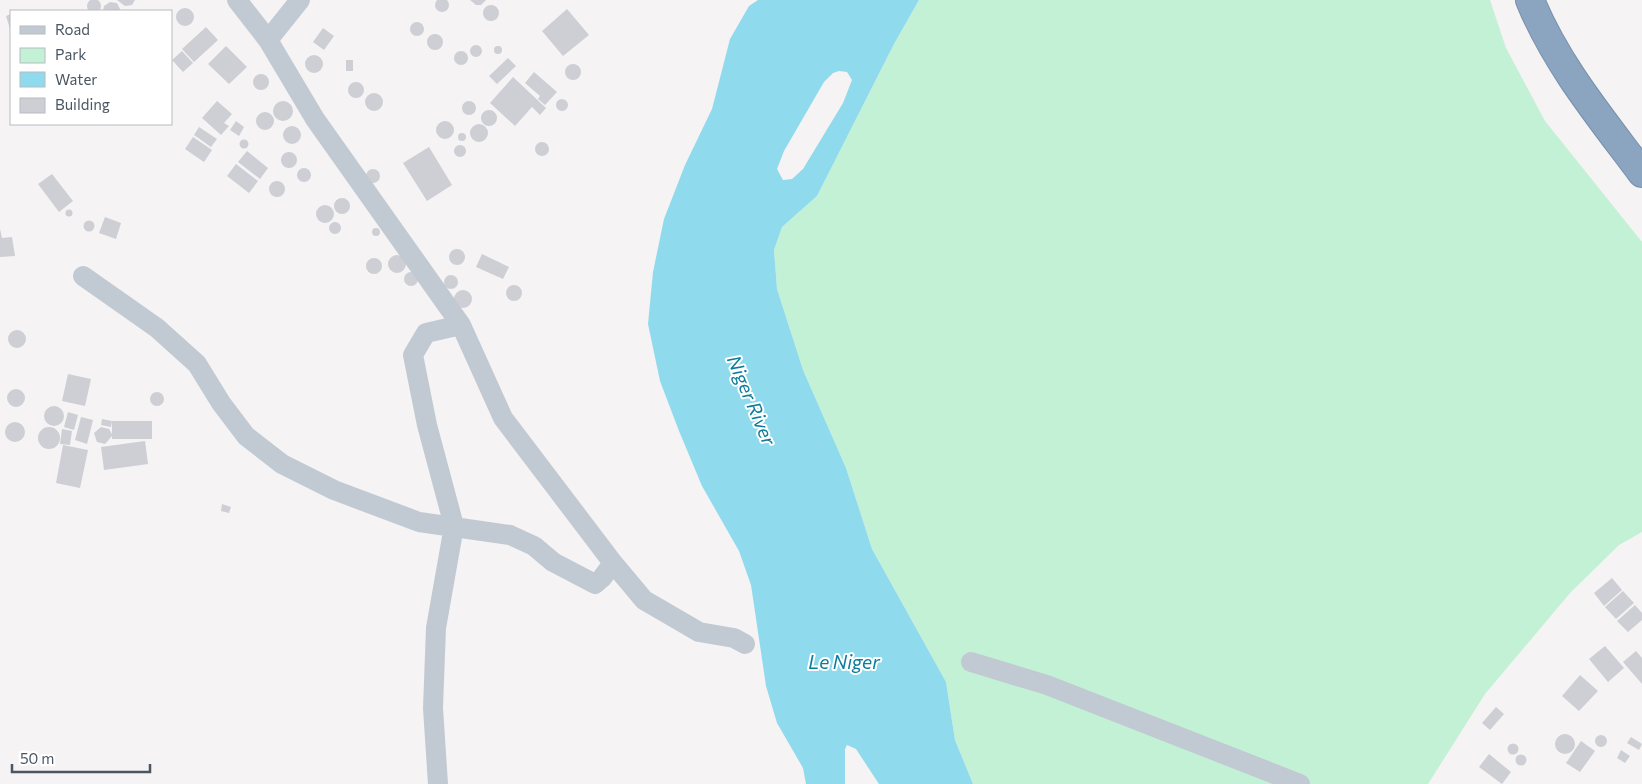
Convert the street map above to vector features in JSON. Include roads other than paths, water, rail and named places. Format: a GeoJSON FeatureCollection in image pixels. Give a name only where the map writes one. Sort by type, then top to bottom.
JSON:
{"type":"FeatureCollection","features":[{"type":"Feature","properties":{"kind":"highway"},"geometry":{"type":"LineString","coordinates":[[1530,0],[1542,30],[1579,89],[1642,173]]}},
{"type":"Feature","properties":{"kind":"street"},"geometry":{"type":"LineString","coordinates":[[237,0],[268,40],[315,119],[461,325],[503,418],[613,563],[644,600],[699,632],[734,638],[745,644]]}},
{"type":"Feature","properties":{"kind":"street"},"geometry":{"type":"LineString","coordinates":[[268,40],[300,0]]}},
{"type":"Feature","properties":{"kind":"street"},"geometry":{"type":"LineString","coordinates":[[83,276],[157,328],[196,364],[246,436],[282,464],[334,490],[420,522],[510,534],[534,546],[553,562],[595,584],[613,563]]}},
{"type":"Feature","properties":{"kind":"street"},"geometry":{"type":"LineString","coordinates":[[438,784],[433,708],[436,628],[454,526],[427,425],[413,355],[426,333],[461,325]]}},
{"type":"Feature","properties":{"kind":"street"},"geometry":{"type":"LineString","coordinates":[[971,662],[1047,685],[1300,784]]}},
{"type":"Feature","properties":{"kind":"water","name":"Le Niger"},"geometry":{"type":"Polygon","coordinates":[[[758,0],[919,0],[894,44],[817,196],[782,227],[774,250],[777,289],[803,370],[846,468],[872,549],[946,682],[955,740],[973,784],[879,784],[856,749],[847,745],[845,749],[845,784],[806,784],[803,768],[777,723],[766,686],[751,585],[739,551],[702,486],[660,381],[648,324],[653,272],[664,219],[685,165],[712,109],[730,39],[749,6],[758,0]],[[839,71],[833,73],[824,82],[784,151],[777,169],[783,180],[792,179],[803,169],[843,103],[852,80],[847,72],[839,71]]]}},
{"type":"Feature","properties":{"kind":"water label","name":"Niger River"},"geometry":{"type":"Point","coordinates":[752,400]}}]}
